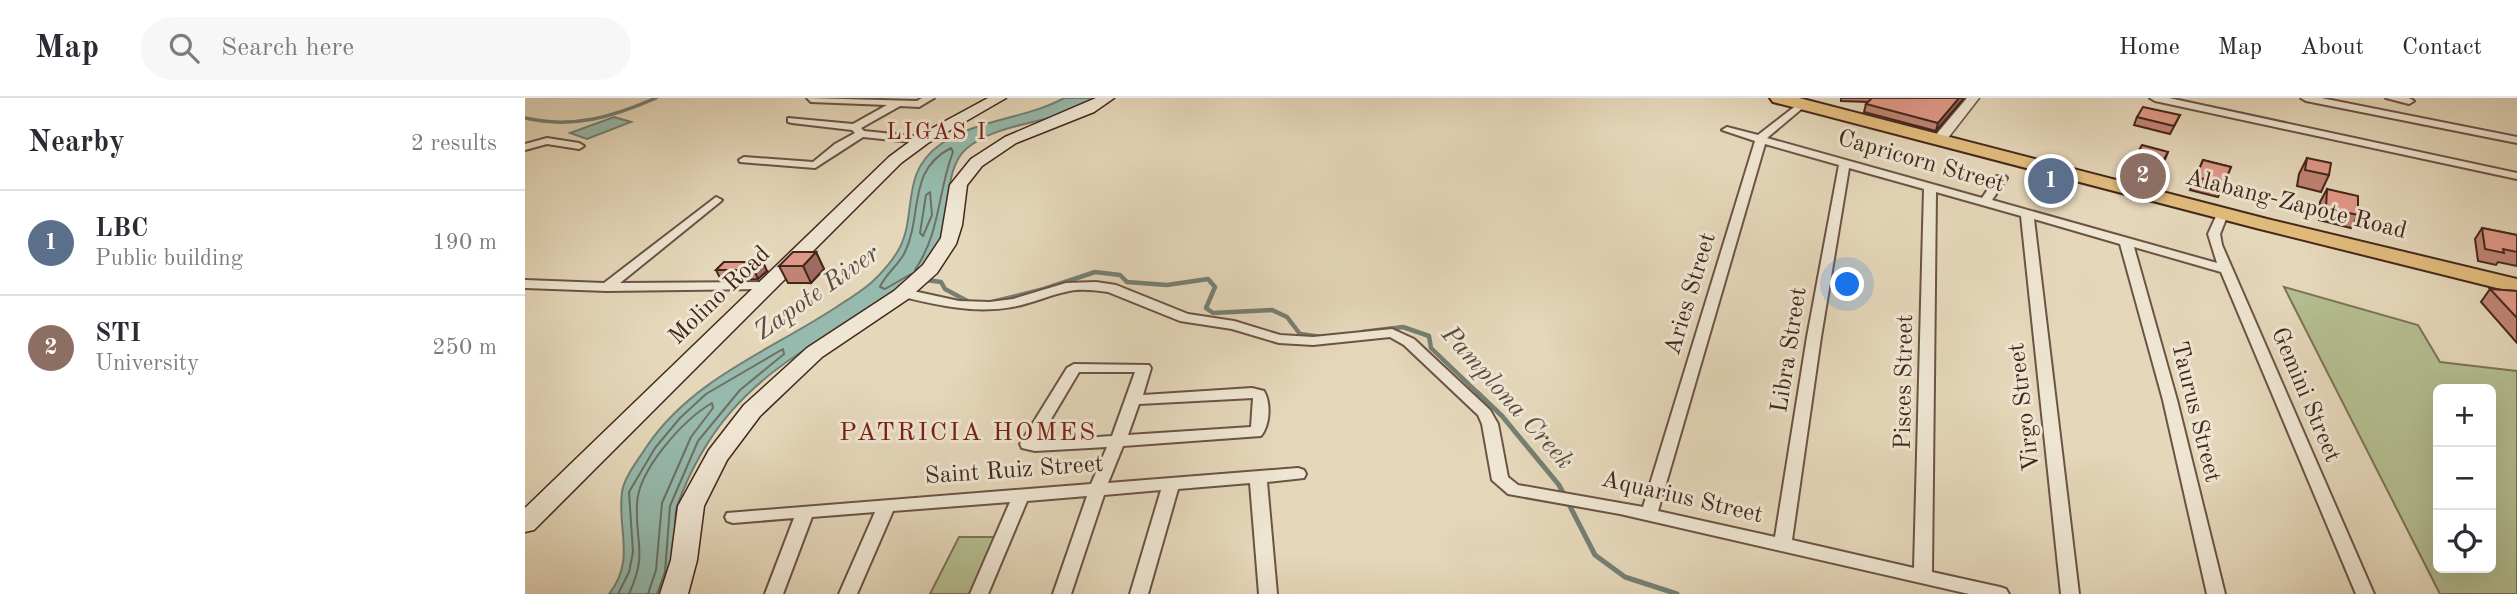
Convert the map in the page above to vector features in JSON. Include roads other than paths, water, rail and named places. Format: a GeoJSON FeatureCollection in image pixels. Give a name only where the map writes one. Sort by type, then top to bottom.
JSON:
{"type":"FeatureCollection","features":[{"type":"Feature","properties":{"kind":"highway","name":"Alabang-Zapote Road"},"geometry":{"type":"LineString","coordinates":[[1779,98],[2222,214],[2517,286]]}},
{"type":"Feature","properties":{"kind":"main road","name":"Molino Road"},"geometry":{"type":"LineString","coordinates":[[525,523],[895,160],[922,140],[999,98]]}},
{"type":"Feature","properties":{"kind":"main road"},"geometry":{"type":"LineString","coordinates":[[674,594],[683,568],[689,510],[701,485],[750,411],[782,377],[813,353],[912,286],[943,250],[951,234],[958,186],[984,156],[1009,139],[1072,117],[1107,98]]}},
{"type":"Feature","properties":{"kind":"street"},"geometry":{"type":"LineString","coordinates":[[811,99],[919,104],[929,98]]}},
{"type":"Feature","properties":{"kind":"street"},"geometry":{"type":"LineString","coordinates":[[1939,140],[1973,98]]}},
{"type":"Feature","properties":{"kind":"street"},"geometry":{"type":"LineString","coordinates":[[2155,98],[2517,176]]}},
{"type":"Feature","properties":{"kind":"street"},"geometry":{"type":"LineString","coordinates":[[2307,98],[2517,140]]}},
{"type":"Feature","properties":{"kind":"street"},"geometry":{"type":"LineString","coordinates":[[2391,98],[2409,101]]}},
{"type":"Feature","properties":{"kind":"street"},"geometry":{"type":"LineString","coordinates":[[744,160],[815,165],[858,130],[898,103]]}},
{"type":"Feature","properties":{"kind":"street"},"geometry":{"type":"LineString","coordinates":[[1761,138],[1802,104]]}},
{"type":"Feature","properties":{"kind":"street"},"geometry":{"type":"LineString","coordinates":[[792,120],[922,140]]}},
{"type":"Feature","properties":{"kind":"street","name":"Capricorn Street"},"geometry":{"type":"LineString","coordinates":[[1727,130],[2225,269]]}},
{"type":"Feature","properties":{"kind":"street","name":"Aries Street"},"geometry":{"type":"LineString","coordinates":[[1649,514],[1761,138]]}},
{"type":"Feature","properties":{"kind":"street"},"geometry":{"type":"LineString","coordinates":[[525,147],[547,142],[579,146]]}},
{"type":"Feature","properties":{"kind":"street","name":"Libra Street"},"geometry":{"type":"LineString","coordinates":[[1782,546],[1814,337],[1845,162]]}},
{"type":"Feature","properties":{"kind":"street"},"geometry":{"type":"LineString","coordinates":[[1985,202],[2001,178]]}},
{"type":"Feature","properties":{"kind":"street","name":"Pisces Street"},"geometry":{"type":"LineString","coordinates":[[1923,578],[1930,187]]}},
{"type":"Feature","properties":{"kind":"street"},"geometry":{"type":"LineString","coordinates":[[607,287],[716,200]]}},
{"type":"Feature","properties":{"kind":"street","name":"Virgo Street"},"geometry":{"type":"LineString","coordinates":[[2027,214],[2070,594]]}},
{"type":"Feature","properties":{"kind":"street","name":"Gemini Street"},"geometry":{"type":"LineString","coordinates":[[2222,214],[2214,234],[2225,269],[2365,594]]}},
{"type":"Feature","properties":{"kind":"street","name":"Taurus Street"},"geometry":{"type":"LineString","coordinates":[[2126,242],[2170,400],[2216,594]]}},
{"type":"Feature","properties":{"kind":"street"},"geometry":{"type":"LineString","coordinates":[[525,284],[607,287],[769,286]]}},
{"type":"Feature","properties":{"kind":"street","name":"Aquarius Street"},"geometry":{"type":"LineString","coordinates":[[912,286],[959,305],[990,306],[1014,303],[1066,287],[1097,286],[1111,288],[1185,318],[1234,325],[1279,339],[1313,341],[1392,333],[1409,341],[1485,413],[1490,424],[1500,480],[1514,490],[1649,514],[2000,594]]}},
{"type":"Feature","properties":{"kind":"street"},"geometry":{"type":"LineString","coordinates":[[1062,594],[1097,489],[1116,442],[1144,368],[1074,368],[1028,444],[1035,446],[1116,442],[1256,432],[1260,426],[1259,394],[1132,400]]}},
{"type":"Feature","properties":{"kind":"street","name":"Saint Ruiz Street"},"geometry":{"type":"LineString","coordinates":[[733,517],[1298,474]]}},
{"type":"Feature","properties":{"kind":"street"},"geometry":{"type":"LineString","coordinates":[[1258,477],[1268,594]]}},
{"type":"Feature","properties":{"kind":"street"},"geometry":{"type":"LineString","coordinates":[[1139,594],[1171,484]]}},
{"type":"Feature","properties":{"kind":"street"},"geometry":{"type":"LineString","coordinates":[[979,594],[1021,495]]}},
{"type":"Feature","properties":{"kind":"street"},"geometry":{"type":"LineString","coordinates":[[848,594],[887,505]]}},
{"type":"Feature","properties":{"kind":"street"},"geometry":{"type":"LineString","coordinates":[[774,594],[805,512]]}},
{"type":"Feature","properties":{"kind":"water"},"geometry":{"type":"Polygon","coordinates":[[[1064,98],[1099,98],[1060,115],[998,131],[966,149],[952,173],[940,240],[923,271],[768,376],[730,413],[700,455],[677,506],[673,562],[663,594],[609,594],[622,569],[624,557],[621,506],[623,486],[636,462],[666,422],[710,383],[860,292],[887,267],[905,236],[911,194],[919,168],[928,155],[941,144],[970,129],[1034,111],[1064,98]]]}},
{"type":"Feature","properties":{"kind":"water"},"geometry":{"type":"Polygon","coordinates":[[[614,117],[631,122],[587,139],[570,133],[614,117]]]}},
{"type":"Feature","properties":{"kind":"waterway"},"geometry":{"type":"LineString","coordinates":[[525,118],[576,122],[608,116],[656,98]]}},
{"type":"Feature","properties":{"kind":"waterway","name":"Pamplona Creek"},"geometry":{"type":"LineString","coordinates":[[988,303],[1044,289],[1095,272],[1120,275],[1127,282],[1167,285],[1208,279],[1215,287],[1206,308],[1213,313],[1272,310],[1287,317],[1300,334],[1322,337]]}},
{"type":"Feature","properties":{"kind":"waterway","name":"Pamplona Creek"},"geometry":{"type":"LineString","coordinates":[[926,280],[941,282],[945,289],[969,302]]}},
{"type":"Feature","properties":{"kind":"waterway","name":"Pamplona Creek"},"geometry":{"type":"LineString","coordinates":[[1362,332],[1403,327],[1429,336],[1431,348],[1479,394]]}},
{"type":"Feature","properties":{"kind":"waterway","name":"Pamplona Creek"},"geometry":{"type":"LineString","coordinates":[[1478,393],[1502,416],[1559,485],[1595,555],[1625,577],[1677,594]]}},
{"type":"Feature","properties":{"kind":"place","name":"STI"},"geometry":{"type":"Point","coordinates":[2143,176]}},
{"type":"Feature","properties":{"kind":"place","name":"LBC"},"geometry":{"type":"Point","coordinates":[2051,181]}},
{"type":"Feature","properties":{"kind":"district","name":"LIGAS I"},"geometry":{"type":"Point","coordinates":[937,132]}},
{"type":"Feature","properties":{"kind":"district","name":"PATRICIA HOMES"},"geometry":{"type":"Point","coordinates":[968,433]}},
{"type":"Feature","properties":{"kind":"water label","name":"Zapote River"},"geometry":{"type":"Point","coordinates":[817,293]}}]}
